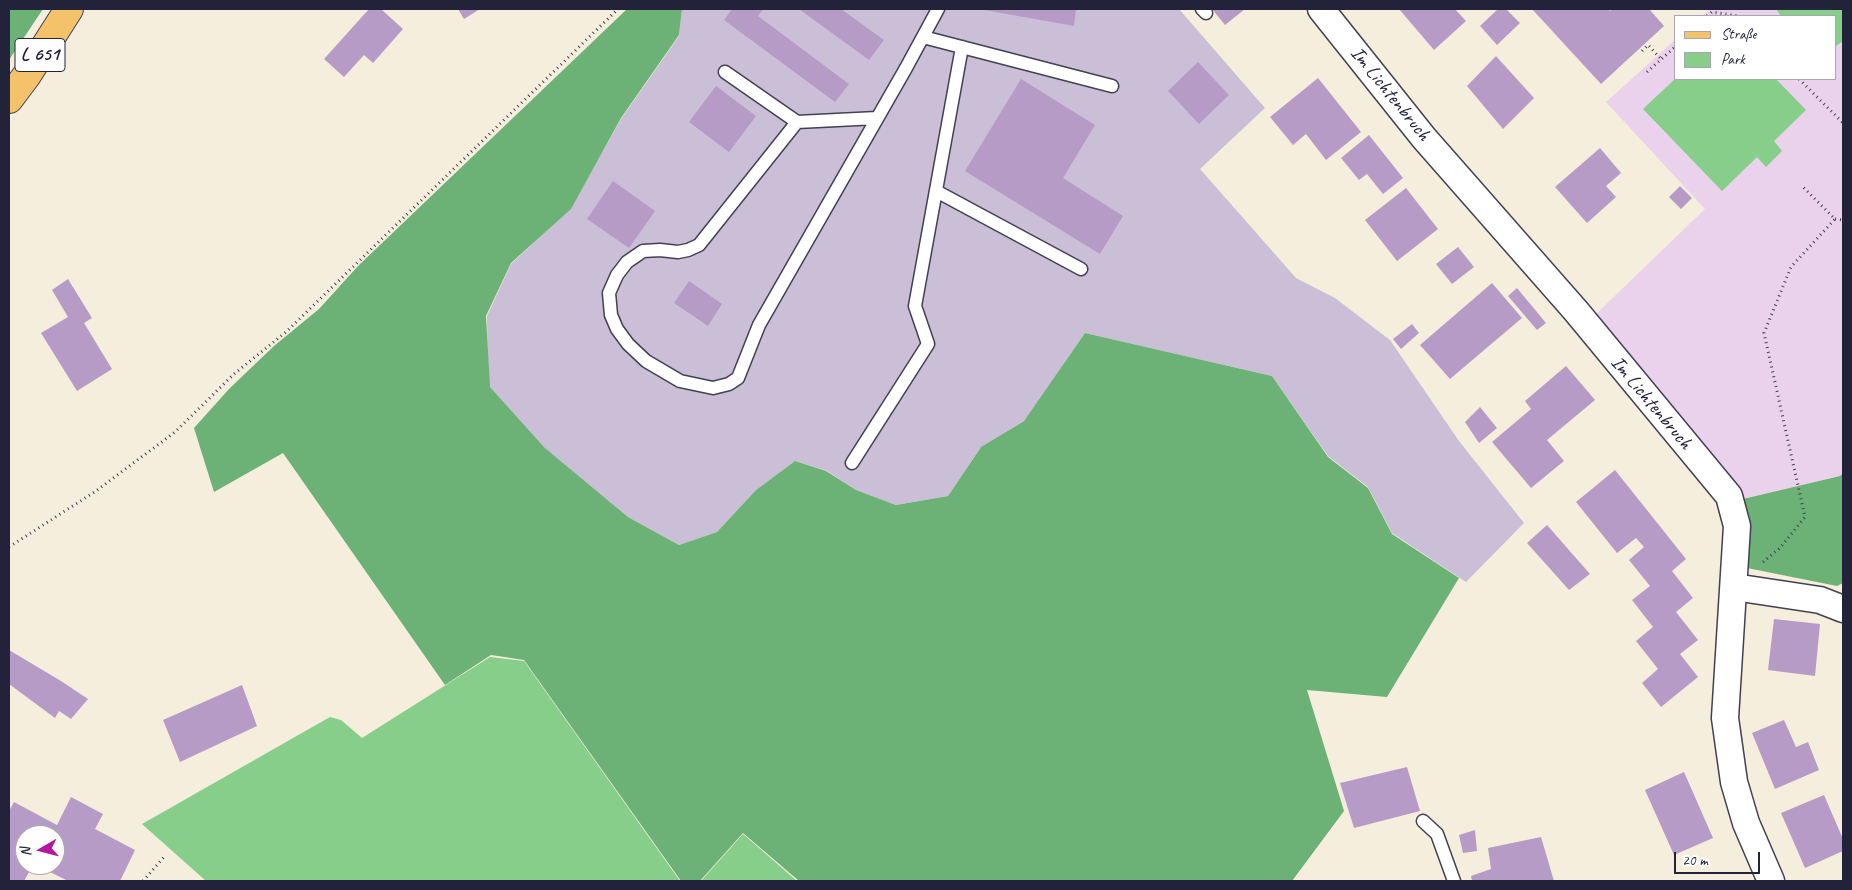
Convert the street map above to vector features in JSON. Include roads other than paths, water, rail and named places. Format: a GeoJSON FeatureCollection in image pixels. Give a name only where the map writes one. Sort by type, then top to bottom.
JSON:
{"type":"FeatureCollection","features":[{"type":"Feature","properties":{"kind":"main road","name":"L 651"},"geometry":{"type":"LineString","coordinates":[[9,99],[27,75],[69,9]]}},
{"type":"Feature","properties":{"kind":"street","name":"Im Lichtenbruch"},"geometry":{"type":"LineString","coordinates":[[1320,9],[1424,138],[1576,311],[1729,496],[1737,526],[1724,718],[1734,782],[1746,824],[1771,881]]}},
{"type":"Feature","properties":{"kind":"street"},"geometry":{"type":"LineString","coordinates":[[1734,587],[1820,600],[1843,609]]}},
{"type":"Feature","properties":{"kind":"lane"},"geometry":{"type":"LineString","coordinates":[[796,122],[699,244],[688,250],[678,252],[643,251],[627,262],[617,276],[609,293],[611,315],[617,329],[628,344],[646,361],[680,381],[713,388],[729,384],[738,378],[759,325],[938,9]]}},
{"type":"Feature","properties":{"kind":"lane"},"geometry":{"type":"LineString","coordinates":[[923,37],[1112,86]]}},
{"type":"Feature","properties":{"kind":"lane"},"geometry":{"type":"LineString","coordinates":[[852,463],[928,344],[915,306],[962,47]]}},
{"type":"Feature","properties":{"kind":"lane"},"geometry":{"type":"LineString","coordinates":[[725,72],[796,122],[877,118]]}},
{"type":"Feature","properties":{"kind":"lane"},"geometry":{"type":"LineString","coordinates":[[936,191],[1081,269]]}},
{"type":"Feature","properties":{"kind":"lane"},"geometry":{"type":"LineString","coordinates":[[1423,820],[1437,834],[1454,881]]}}]}
